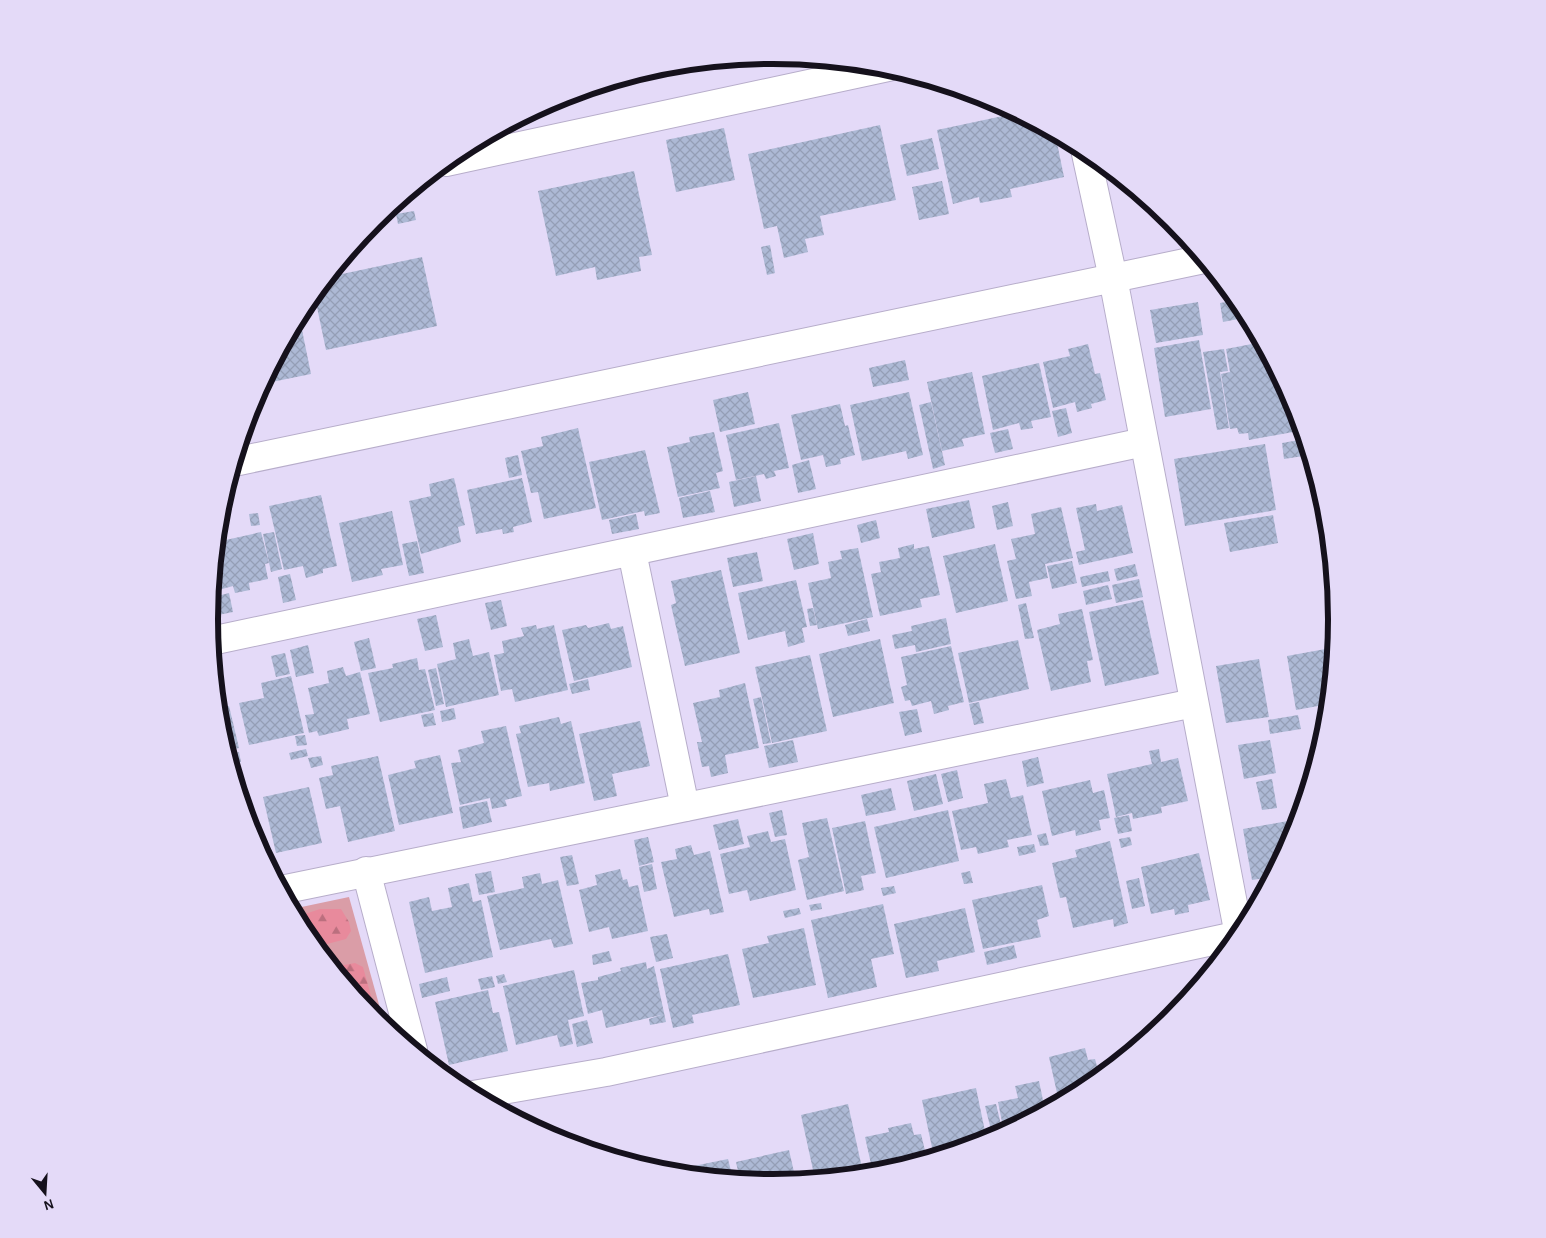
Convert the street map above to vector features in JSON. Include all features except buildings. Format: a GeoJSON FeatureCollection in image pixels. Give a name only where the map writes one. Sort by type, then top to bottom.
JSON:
{"type":"FeatureCollection","features":[{"type":"Feature","properties":{"kind":"street"},"geometry":{"type":"LineString","coordinates":[[463,158],[865,72]]}},
{"type":"Feature","properties":{"kind":"street"},"geometry":{"type":"LineString","coordinates":[[1087,161],[1113,278],[1237,924]]}},
{"type":"Feature","properties":{"kind":"street"},"geometry":{"type":"LineString","coordinates":[[241,460],[1196,261]]}},
{"type":"Feature","properties":{"kind":"street"},"geometry":{"type":"LineString","coordinates":[[219,640],[1144,442]]}},
{"type":"Feature","properties":{"kind":"street"},"geometry":{"type":"LineString","coordinates":[[632,552],[685,807]]}},
{"type":"Feature","properties":{"kind":"street"},"geometry":{"type":"LineString","coordinates":[[288,889],[1194,702]]}},
{"type":"Feature","properties":{"kind":"street"},"geometry":{"type":"LineString","coordinates":[[366,871],[410,1039]]}},
{"type":"Feature","properties":{"kind":"street"},"geometry":{"type":"LineString","coordinates":[[484,1093],[616,1070],[1228,937]]}},
{"type":"Feature","properties":{"kind":"shaded area"},"geometry":{"type":"Polygon","coordinates":[[[349,897],[381,1013],[332,957],[299,908],[349,897]]]}},
{"type":"Feature","properties":{"kind":"green space"},"geometry":{"type":"Polygon","coordinates":[[[320,909],[341,909],[349,922],[351,931],[346,939],[324,945],[303,915],[320,909]]]}},
{"type":"Feature","properties":{"kind":"green space"},"geometry":{"type":"Polygon","coordinates":[[[355,963],[363,967],[373,1005],[356,985],[340,966],[355,963]]]}}]}
